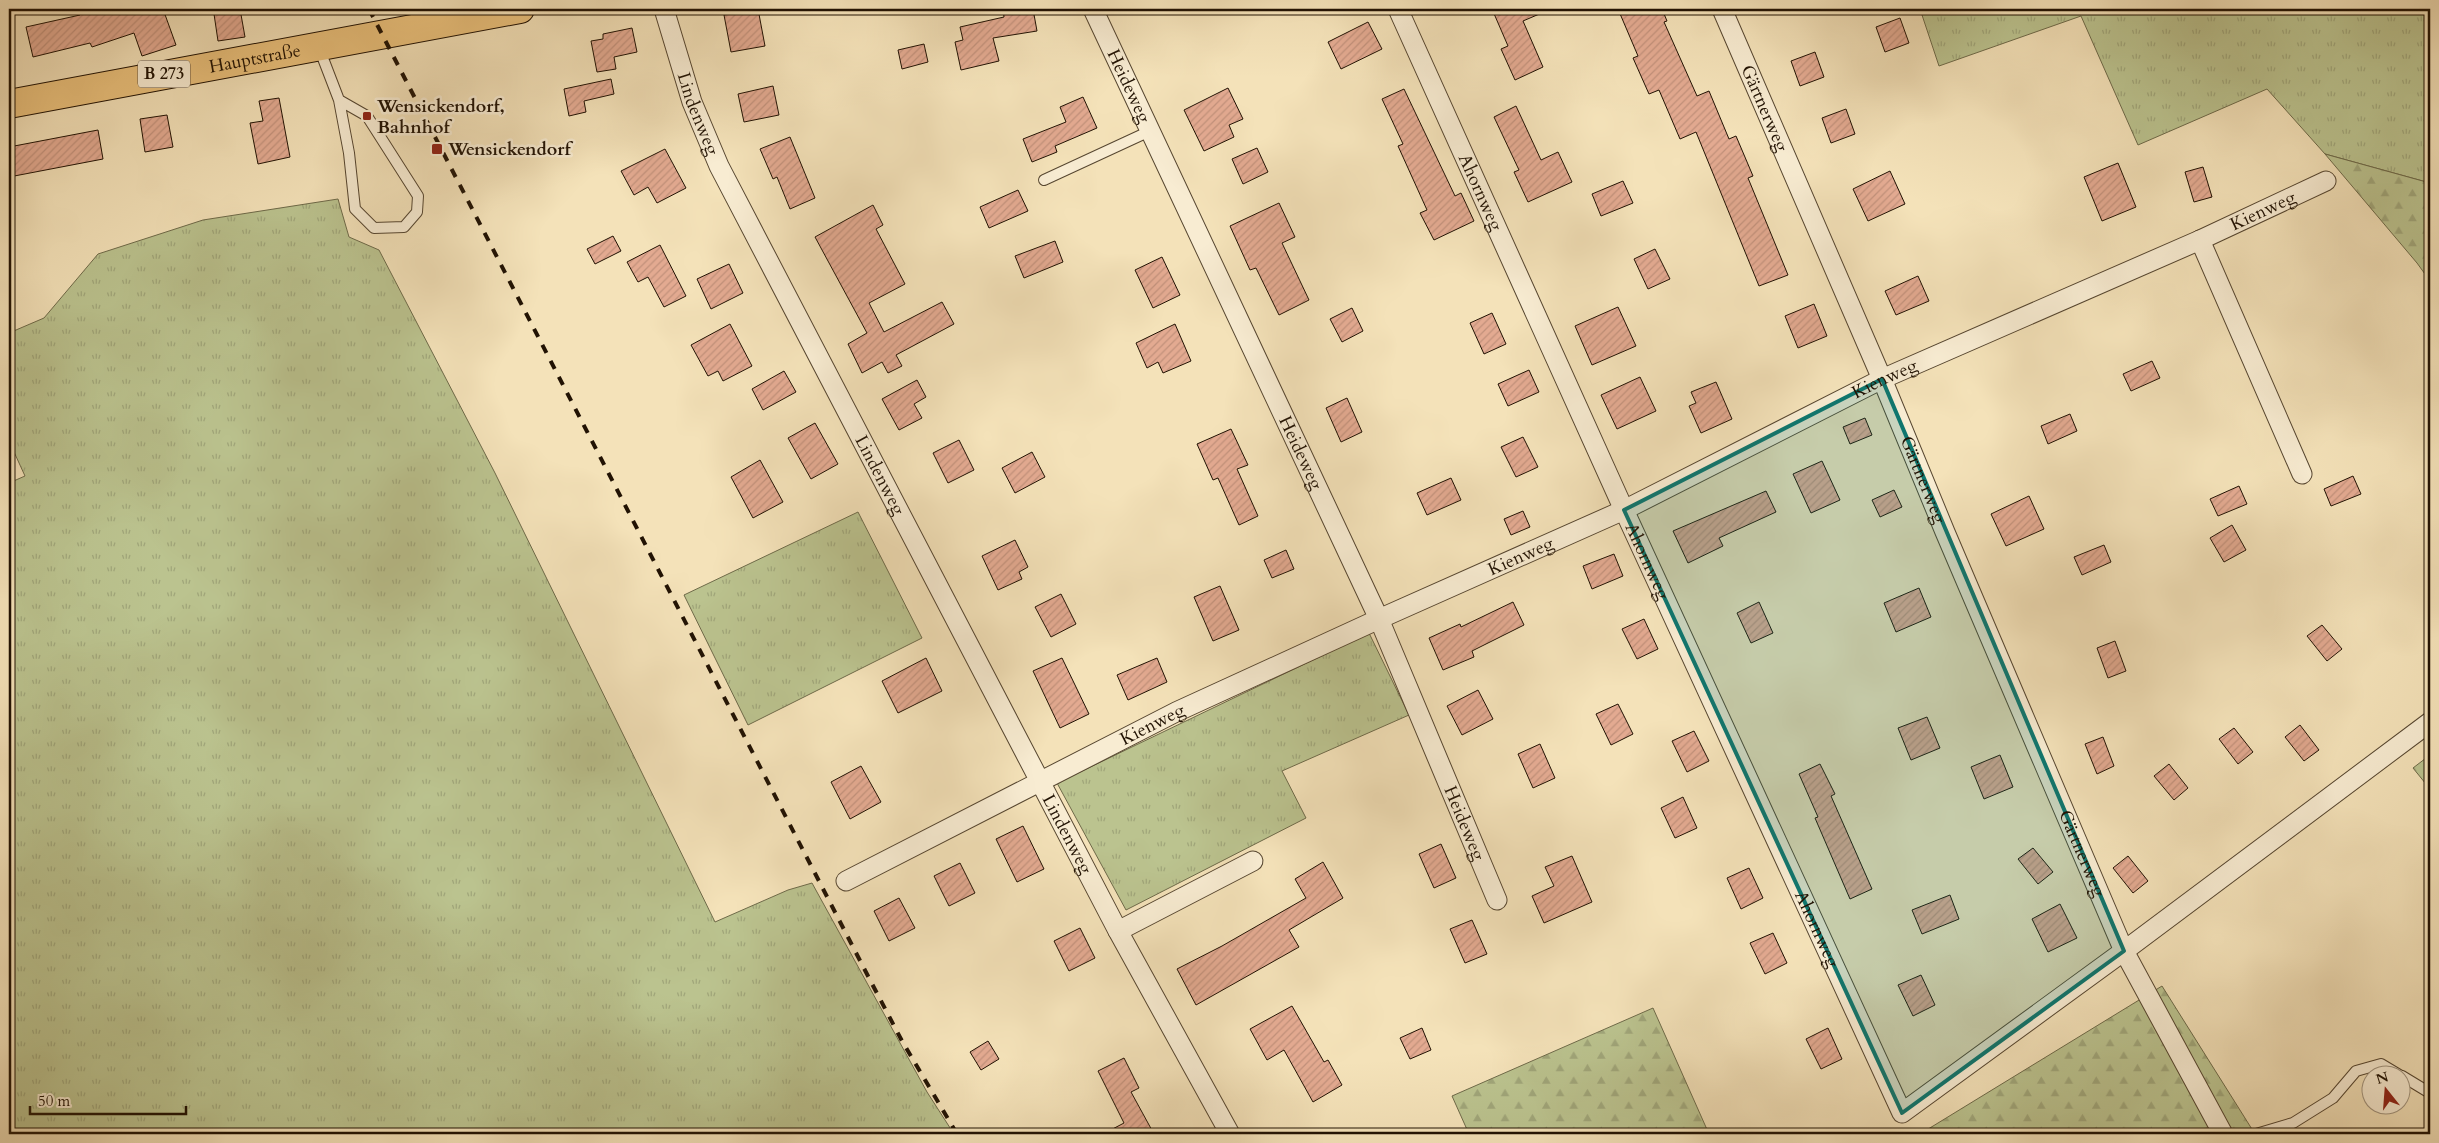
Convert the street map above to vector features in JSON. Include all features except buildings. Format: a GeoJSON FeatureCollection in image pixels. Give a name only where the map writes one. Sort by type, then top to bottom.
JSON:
{"type":"FeatureCollection","features":[{"type":"Feature","properties":{"kind":"main road","name":"Hauptstraße"},"geometry":{"type":"LineString","coordinates":[[9,104],[382,34],[430,21],[520,9]]}},
{"type":"Feature","properties":{"kind":"street","name":"Lindenweg"},"geometry":{"type":"LineString","coordinates":[[664,9],[692,102],[719,166],[1118,931],[1230,1134]]}},
{"type":"Feature","properties":{"kind":"street","name":"Heideweg"},"geometry":{"type":"LineString","coordinates":[[1093,9],[1379,618],[1497,900]]}},
{"type":"Feature","properties":{"kind":"street","name":"Ahornweg"},"geometry":{"type":"LineString","coordinates":[[1398,9],[1624,510],[1902,1113],[2124,951]]}},
{"type":"Feature","properties":{"kind":"street","name":"Gärtnerweg"},"geometry":{"type":"LineString","coordinates":[[1722,9],[1882,379],[1945,532],[2124,951],[2223,1134]]}},
{"type":"Feature","properties":{"kind":"street","name":"Kienweg"},"geometry":{"type":"LineString","coordinates":[[846,881],[1176,712],[1379,618],[1624,510],[1882,379],[2200,240],[2326,181]]}},
{"type":"Feature","properties":{"kind":"street"},"geometry":{"type":"LineString","coordinates":[[2200,240],[2302,474]]}},
{"type":"Feature","properties":{"kind":"street"},"geometry":{"type":"LineString","coordinates":[[2124,951],[2430,722]]}},
{"type":"Feature","properties":{"kind":"street"},"geometry":{"type":"LineString","coordinates":[[1118,931],[1253,861]]}},
{"type":"Feature","properties":{"kind":"lane"},"geometry":{"type":"LineString","coordinates":[[318,45],[323,62],[340,100],[349,153],[355,209],[374,228],[404,227],[416,212],[418,196],[367,116],[340,100]]}},
{"type":"Feature","properties":{"kind":"lane"},"geometry":{"type":"LineString","coordinates":[[1044,180],[1150,131]]}},
{"type":"Feature","properties":{"kind":"lane"},"geometry":{"type":"LineString","coordinates":[[2256,1134],[2293,1123],[2333,1098],[2356,1071],[2362,1069]]}},
{"type":"Feature","properties":{"kind":"lane"},"geometry":{"type":"LineString","coordinates":[[2412,1082],[2430,1093]]}},
{"type":"Feature","properties":{"kind":"highlighted area"},"geometry":{"type":"Polygon","coordinates":[[[1882,379],[2124,951],[1902,1113],[1624,510],[1882,379]]]}},
{"type":"Feature","properties":{"kind":"green space"},"geometry":{"type":"Polygon","coordinates":[[[1920,9],[2430,9],[2430,183],[2325,154],[2267,89],[2138,145],[2081,16],[1939,66],[1920,9]]]}},
{"type":"Feature","properties":{"kind":"green space"},"geometry":{"type":"Polygon","coordinates":[[[2325,154],[2430,183],[2430,281],[2417,263],[2325,154]]]}},
{"type":"Feature","properties":{"kind":"green space"},"geometry":{"type":"Polygon","coordinates":[[[338,199],[349,237],[379,250],[495,473],[715,922],[788,890],[812,883],[927,1092],[954,1134],[9,1134],[9,483],[25,476],[9,441],[9,333],[44,318],[98,254],[203,220],[338,199]]]}},
{"type":"Feature","properties":{"kind":"green space"},"geometry":{"type":"Polygon","coordinates":[[[858,512],[922,638],[748,725],[684,595],[858,512]]]}},
{"type":"Feature","properties":{"kind":"green space"},"geometry":{"type":"Polygon","coordinates":[[[1369,633],[1409,715],[1282,771],[1306,818],[1126,910],[1057,783],[1369,633]]]}},
{"type":"Feature","properties":{"kind":"green space"},"geometry":{"type":"Polygon","coordinates":[[[2430,755],[2430,789],[2413,768],[2430,755]]]}},
{"type":"Feature","properties":{"kind":"green space"},"geometry":{"type":"Polygon","coordinates":[[[2162,986],[2255,1134],[1920,1134],[2162,986]]]}},
{"type":"Feature","properties":{"kind":"green space"},"geometry":{"type":"Polygon","coordinates":[[[1653,1008],[1709,1134],[1469,1134],[1452,1096],[1653,1008]]]}},
{"type":"Feature","properties":{"kind":"railway"},"geometry":{"type":"LineString","coordinates":[[369,9],[869,978],[902,1041],[957,1134]]}},
{"type":"Feature","properties":{"kind":"place","name":"Wensickendorf, Bahnhof"},"geometry":{"type":"Point","coordinates":[367,116]}},
{"type":"Feature","properties":{"kind":"place","name":"Wensickendorf"},"geometry":{"type":"Point","coordinates":[437,149]}}]}
